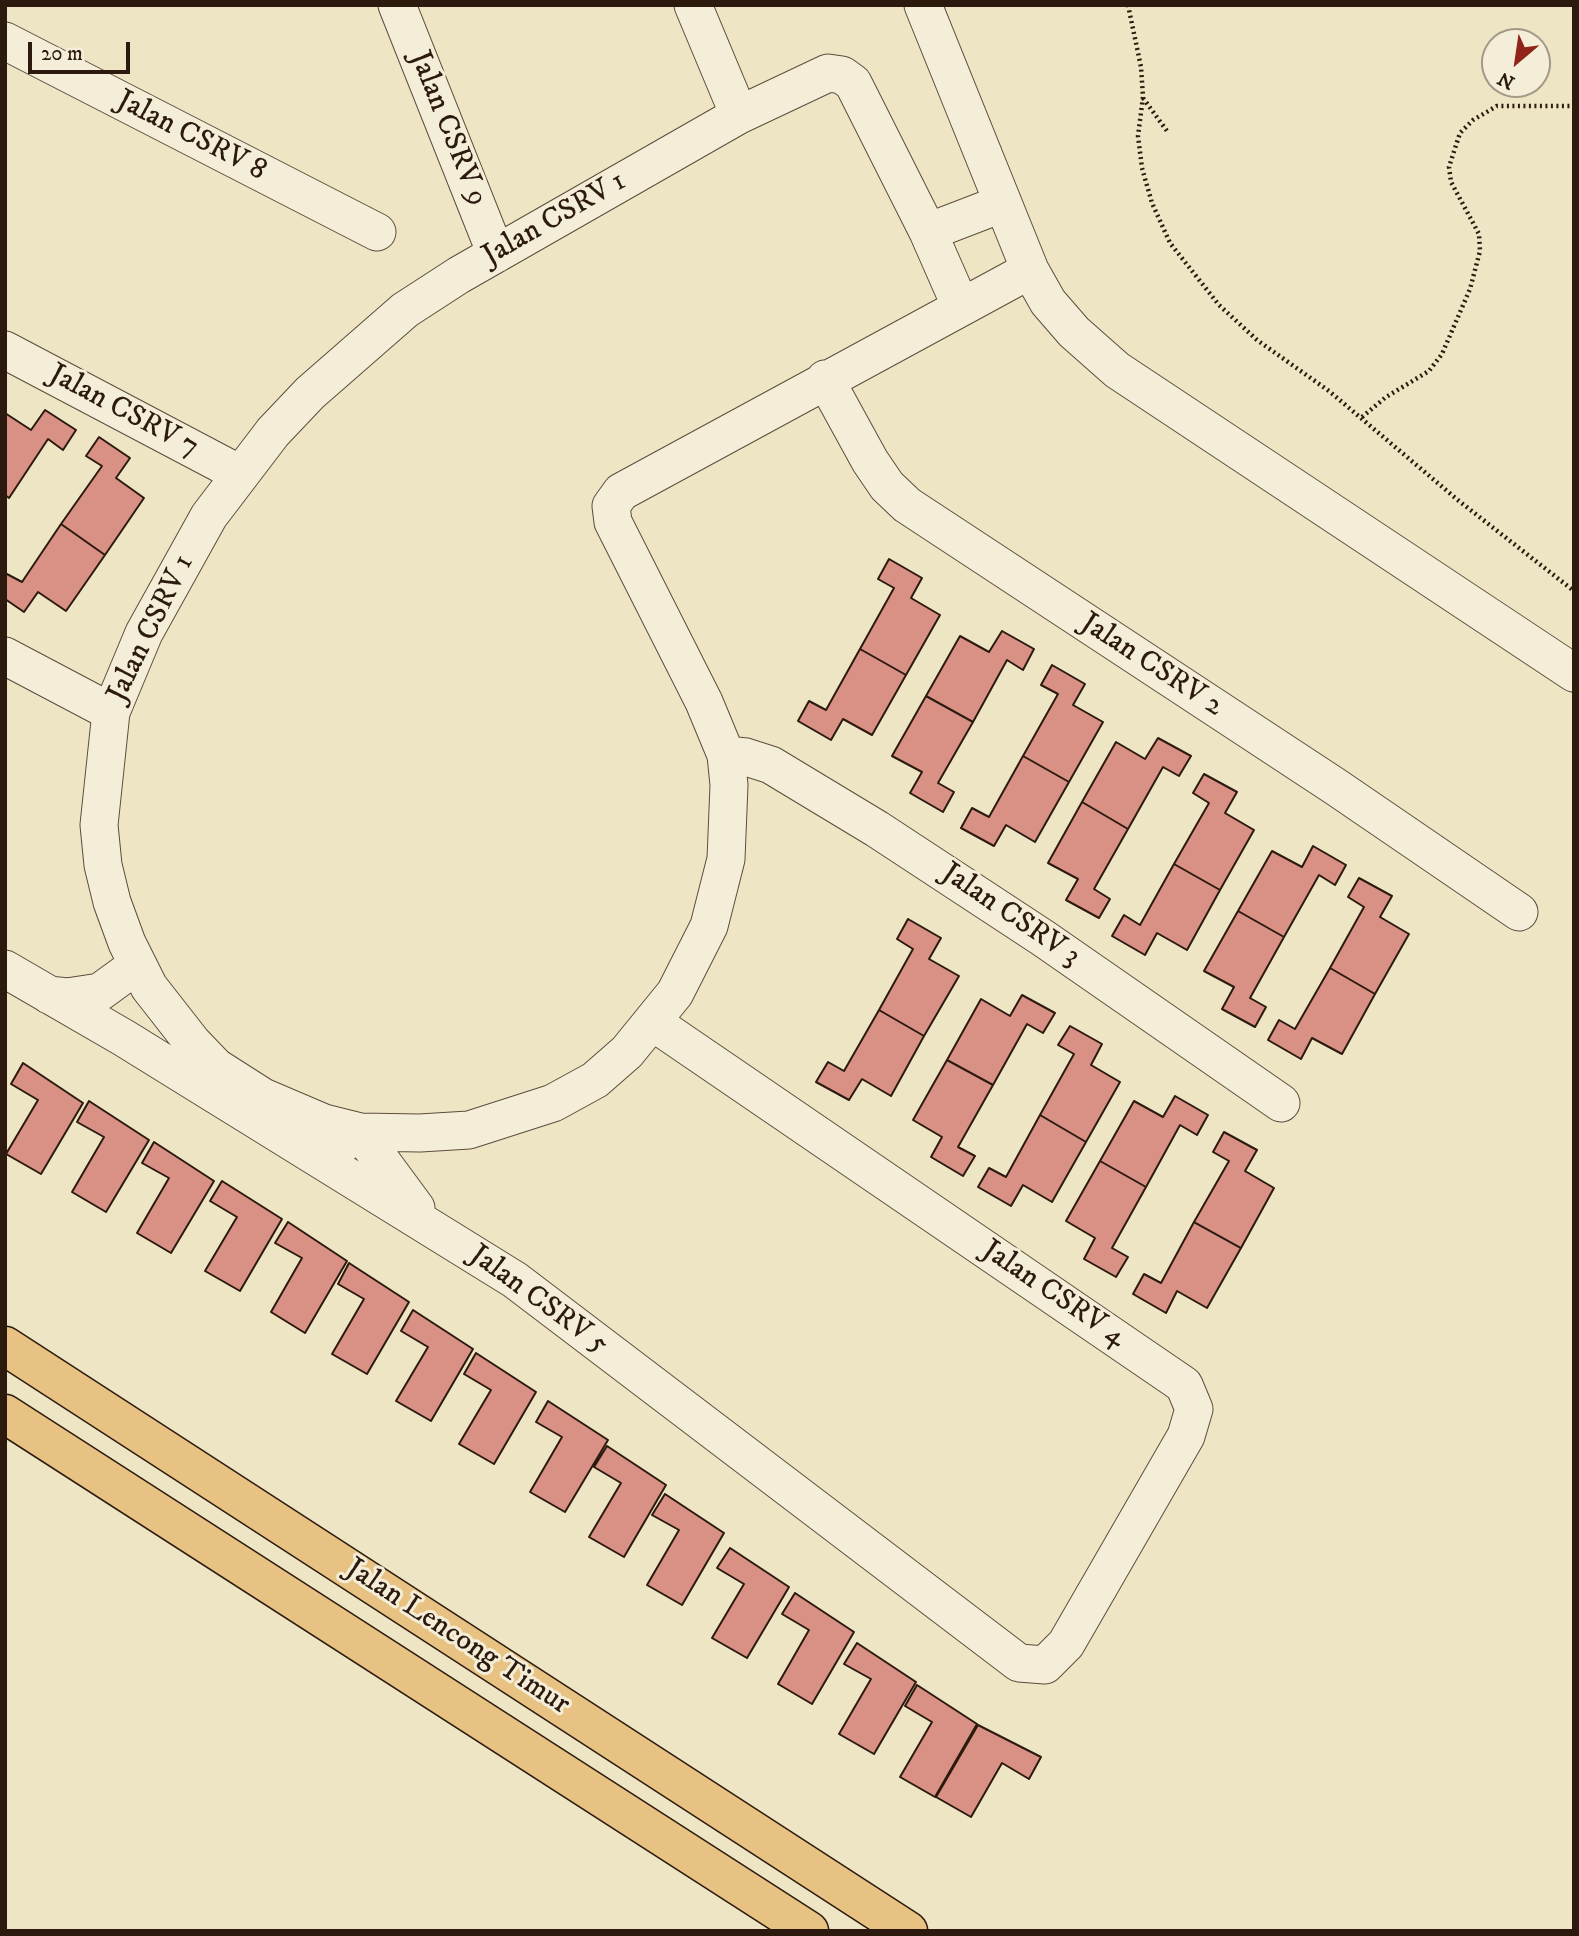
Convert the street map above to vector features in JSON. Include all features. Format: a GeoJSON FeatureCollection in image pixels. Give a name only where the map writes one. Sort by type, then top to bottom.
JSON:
{"type":"FeatureCollection","features":[{"type":"Feature","properties":{"kind":"highway","name":"Jalan Lencong Timur"},"geometry":{"type":"LineString","coordinates":[[5,1346],[908,1931]]}},
{"type":"Feature","properties":{"kind":"highway","name":"Jalan Lencong Timur"},"geometry":{"type":"LineString","coordinates":[[5,1414],[809,1931]]}},
{"type":"Feature","properties":{"kind":"street","name":"Jalan CSRV 9"},"geometry":{"type":"LineString","coordinates":[[397,5],[496,254]]}},
{"type":"Feature","properties":{"kind":"street"},"geometry":{"type":"LineString","coordinates":[[693,5],[739,115]]}},
{"type":"Feature","properties":{"kind":"street"},"geometry":{"type":"LineString","coordinates":[[923,5],[1030,270],[1062,319],[1109,364],[1574,673]]}},
{"type":"Feature","properties":{"kind":"street","name":"Jalan CSRV 8"},"geometry":{"type":"LineString","coordinates":[[5,41],[377,232]]}},
{"type":"Feature","properties":{"kind":"street","name":"Jalan CSRV 1"},"geometry":{"type":"LineString","coordinates":[[961,307],[928,232],[853,83],[842,75],[828,73],[739,115],[496,254],[405,310],[355,352],[273,432],[209,516],[171,580],[129,666],[111,712],[99,825],[103,865],[113,902],[137,965],[168,1013],[216,1067],[295,1113],[360,1132],[469,1130],[553,1103],[595,1080],[627,1052],[654,1023],[694,958],[709,926],[719,892],[730,817],[726,755],[704,702],[613,522],[611,506],[621,492],[1030,270]]}},
{"type":"Feature","properties":{"kind":"street"},"geometry":{"type":"LineString","coordinates":[[928,232],[1002,204]]}},
{"type":"Feature","properties":{"kind":"street","name":"Jalan CSRV 7"},"geometry":{"type":"LineString","coordinates":[[5,350],[240,474]]}},
{"type":"Feature","properties":{"kind":"street","name":"Jalan CSRV 2"},"geometry":{"type":"LineString","coordinates":[[825,379],[870,461],[887,486],[908,505],[1336,787],[1519,912]]}},
{"type":"Feature","properties":{"kind":"street"},"geometry":{"type":"LineString","coordinates":[[5,656],[111,712]]}},
{"type":"Feature","properties":{"kind":"street","name":"Jalan CSRV 3"},"geometry":{"type":"LineString","coordinates":[[726,755],[746,757],[771,765],[877,829],[1043,938],[1281,1102]]}},
{"type":"Feature","properties":{"kind":"street"},"geometry":{"type":"LineString","coordinates":[[49,995],[67,997],[100,992],[137,965]]}},
{"type":"Feature","properties":{"kind":"street","name":"Jalan CSRV 5"},"geometry":{"type":"LineString","coordinates":[[5,969],[515,1280],[1019,1663],[1045,1665]]}},
{"type":"Feature","properties":{"kind":"street","name":"Jalan CSRV 4"},"geometry":{"type":"LineString","coordinates":[[654,1023],[1184,1385],[1194,1409],[1186,1436],[1066,1644],[1045,1665]]}},
{"type":"Feature","properties":{"kind":"street"},"geometry":{"type":"LineString","coordinates":[[308,1152],[340,1146],[360,1132],[382,1166],[438,1232]]}},
{"type":"Feature","properties":{"kind":"path"},"geometry":{"type":"LineString","coordinates":[[1128,5],[1141,67],[1143,97],[1138,136],[1142,168],[1152,203],[1170,243],[1219,305],[1257,340],[1362,417],[1459,501],[1574,591]]}},
{"type":"Feature","properties":{"kind":"path"},"geometry":{"type":"LineString","coordinates":[[1143,97],[1167,131]]}},
{"type":"Feature","properties":{"kind":"path"},"geometry":{"type":"LineString","coordinates":[[1362,417],[1386,397],[1429,371],[1442,354],[1470,289],[1480,251],[1479,234],[1455,191],[1448,167],[1460,134],[1473,120],[1497,106],[1574,106]]}},
{"type":"Feature","properties":{"kind":"building"},"geometry":{"type":"Polygon","coordinates":[[[45,410],[76,430],[63,450],[48,439],[9,498],[5,495],[5,413],[31,430],[45,410]]]}},
{"type":"Feature","properties":{"kind":"building"},"geometry":{"type":"Polygon","coordinates":[[[99,437],[130,458],[116,478],[144,498],[105,555],[61,524],[102,466],[86,456],[99,437]]]}},
{"type":"Feature","properties":{"kind":"building"},"geometry":{"type":"Polygon","coordinates":[[[61,524],[105,555],[66,611],[38,592],[24,612],[5,599],[5,573],[22,582],[61,524]]]}},
{"type":"Feature","properties":{"kind":"building"},"geometry":{"type":"Polygon","coordinates":[[[889,559],[922,578],[911,598],[940,615],[906,675],[860,649],[894,588],[878,579],[889,559]]]}},
{"type":"Feature","properties":{"kind":"building"},"geometry":{"type":"Polygon","coordinates":[[[1002,631],[1034,649],[1023,670],[1007,660],[973,722],[926,696],[960,636],[989,652],[1002,631]]]}},
{"type":"Feature","properties":{"kind":"building"},"geometry":{"type":"Polygon","coordinates":[[[860,649],[906,675],[872,735],[843,719],[831,740],[798,721],[809,701],[826,710],[860,649]]]}},
{"type":"Feature","properties":{"kind":"building"},"geometry":{"type":"Polygon","coordinates":[[[1052,665],[1085,684],[1073,705],[1103,722],[1069,782],[1023,756],[1058,694],[1041,685],[1052,665]]]}},
{"type":"Feature","properties":{"kind":"building"},"geometry":{"type":"Polygon","coordinates":[[[926,696],[973,722],[938,783],[954,792],[943,812],[910,793],[922,772],[892,756],[926,696]]]}},
{"type":"Feature","properties":{"kind":"building"},"geometry":{"type":"Polygon","coordinates":[[[1158,738],[1191,756],[1179,776],[1163,767],[1128,829],[1082,802],[1116,742],[1145,759],[1158,738]]]}},
{"type":"Feature","properties":{"kind":"building"},"geometry":{"type":"Polygon","coordinates":[[[1023,756],[1069,782],[1035,842],[1006,825],[994,846],[961,828],[972,808],[989,817],[1023,756]]]}},
{"type":"Feature","properties":{"kind":"building"},"geometry":{"type":"Polygon","coordinates":[[[1204,774],[1237,792],[1225,813],[1254,830],[1220,890],[1174,864],[1209,803],[1193,793],[1204,774]]]}},
{"type":"Feature","properties":{"kind":"building"},"geometry":{"type":"Polygon","coordinates":[[[1082,802],[1128,829],[1094,889],[1110,899],[1099,918],[1066,900],[1078,879],[1048,863],[1082,802]]]}},
{"type":"Feature","properties":{"kind":"building"},"geometry":{"type":"Polygon","coordinates":[[[1313,846],[1346,865],[1335,885],[1319,875],[1284,937],[1238,911],[1272,851],[1302,867],[1313,846]]]}},
{"type":"Feature","properties":{"kind":"building"},"geometry":{"type":"Polygon","coordinates":[[[1174,864],[1220,890],[1187,950],[1157,933],[1145,955],[1112,936],[1124,915],[1140,925],[1174,864]]]}},
{"type":"Feature","properties":{"kind":"building"},"geometry":{"type":"Polygon","coordinates":[[[1359,878],[1392,896],[1380,917],[1409,934],[1375,994],[1330,968],[1364,907],[1348,897],[1359,878]]]}},
{"type":"Feature","properties":{"kind":"building"},"geometry":{"type":"Polygon","coordinates":[[[1238,911],[1284,937],[1250,998],[1266,1007],[1255,1027],[1222,1009],[1234,987],[1204,971],[1238,911]]]}},
{"type":"Feature","properties":{"kind":"building"},"geometry":{"type":"Polygon","coordinates":[[[908,919],[941,938],[929,959],[959,976],[924,1036],[879,1010],[913,949],[897,939],[908,919]]]}},
{"type":"Feature","properties":{"kind":"building"},"geometry":{"type":"Polygon","coordinates":[[[1330,968],[1375,994],[1342,1054],[1312,1038],[1301,1059],[1268,1040],[1279,1020],[1295,1029],[1330,968]]]}},
{"type":"Feature","properties":{"kind":"building"},"geometry":{"type":"Polygon","coordinates":[[[1022,995],[1055,1013],[1043,1033],[1027,1024],[993,1085],[947,1060],[981,999],[1010,1016],[1022,995]]]}},
{"type":"Feature","properties":{"kind":"building"},"geometry":{"type":"Polygon","coordinates":[[[879,1010],[924,1036],[891,1096],[862,1079],[849,1100],[816,1082],[828,1062],[844,1071],[879,1010]]]}},
{"type":"Feature","properties":{"kind":"building"},"geometry":{"type":"Polygon","coordinates":[[[1070,1026],[1102,1044],[1091,1065],[1120,1082],[1086,1142],[1040,1115],[1074,1054],[1058,1045],[1070,1026]]]}},
{"type":"Feature","properties":{"kind":"building"},"geometry":{"type":"Polygon","coordinates":[[[947,1060],[993,1085],[958,1147],[975,1156],[963,1176],[931,1157],[942,1137],[913,1120],[947,1060]]]}},
{"type":"Feature","properties":{"kind":"building"},"geometry":{"type":"Polygon","coordinates":[[[23,1063],[83,1103],[41,1174],[6,1154],[38,1100],[11,1084],[23,1063]]]}},
{"type":"Feature","properties":{"kind":"building"},"geometry":{"type":"Polygon","coordinates":[[[1175,1096],[1208,1115],[1197,1135],[1180,1125],[1146,1187],[1100,1161],[1134,1101],[1163,1117],[1175,1096]]]}},
{"type":"Feature","properties":{"kind":"building"},"geometry":{"type":"Polygon","coordinates":[[[89,1101],[149,1140],[106,1212],[72,1192],[104,1137],[77,1122],[89,1101]]]}},
{"type":"Feature","properties":{"kind":"building"},"geometry":{"type":"Polygon","coordinates":[[[1040,1115],[1086,1142],[1052,1202],[1023,1185],[1011,1206],[978,1187],[989,1168],[1006,1177],[1040,1115]]]}},
{"type":"Feature","properties":{"kind":"building"},"geometry":{"type":"Polygon","coordinates":[[[1224,1132],[1257,1150],[1245,1171],[1274,1188],[1241,1248],[1194,1222],[1229,1161],[1213,1152],[1224,1132]]]}},
{"type":"Feature","properties":{"kind":"building"},"geometry":{"type":"Polygon","coordinates":[[[154,1142],[214,1181],[171,1253],[137,1233],[169,1178],[142,1163],[154,1142]]]}},
{"type":"Feature","properties":{"kind":"building"},"geometry":{"type":"Polygon","coordinates":[[[1100,1161],[1146,1187],[1112,1248],[1128,1257],[1116,1277],[1084,1259],[1095,1238],[1066,1221],[1100,1161]]]}},
{"type":"Feature","properties":{"kind":"building"},"geometry":{"type":"Polygon","coordinates":[[[222,1181],[282,1219],[240,1291],[205,1271],[237,1217],[210,1201],[222,1181]]]}},
{"type":"Feature","properties":{"kind":"building"},"geometry":{"type":"Polygon","coordinates":[[[288,1222],[347,1261],[305,1333],[271,1312],[302,1258],[275,1243],[288,1222]]]}},
{"type":"Feature","properties":{"kind":"building"},"geometry":{"type":"Polygon","coordinates":[[[1194,1222],[1241,1248],[1207,1308],[1177,1291],[1166,1313],[1133,1294],[1144,1274],[1161,1283],[1194,1222]]]}},
{"type":"Feature","properties":{"kind":"building"},"geometry":{"type":"Polygon","coordinates":[[[349,1263],[409,1302],[367,1374],[332,1354],[364,1299],[338,1284],[349,1263]]]}},
{"type":"Feature","properties":{"kind":"building"},"geometry":{"type":"Polygon","coordinates":[[[413,1310],[473,1349],[431,1421],[396,1401],[428,1347],[401,1331],[413,1310]]]}},
{"type":"Feature","properties":{"kind":"building"},"geometry":{"type":"Polygon","coordinates":[[[476,1353],[536,1392],[494,1464],[459,1444],[491,1390],[464,1374],[476,1353]]]}},
{"type":"Feature","properties":{"kind":"building"},"geometry":{"type":"Polygon","coordinates":[[[548,1401],[608,1440],[565,1512],[530,1492],[562,1437],[536,1422],[548,1401]]]}},
{"type":"Feature","properties":{"kind":"building"},"geometry":{"type":"Polygon","coordinates":[[[607,1446],[666,1485],[624,1557],[589,1537],[621,1483],[594,1467],[607,1446]]]}},
{"type":"Feature","properties":{"kind":"building"},"geometry":{"type":"Polygon","coordinates":[[[665,1494],[724,1533],[682,1605],[647,1585],[679,1530],[652,1515],[665,1494]]]}},
{"type":"Feature","properties":{"kind":"building"},"geometry":{"type":"Polygon","coordinates":[[[730,1548],[789,1587],[747,1658],[712,1638],[744,1584],[717,1568],[730,1548]]]}},
{"type":"Feature","properties":{"kind":"building"},"geometry":{"type":"Polygon","coordinates":[[[795,1593],[854,1632],[812,1704],[778,1684],[809,1630],[782,1614],[795,1593]]]}},
{"type":"Feature","properties":{"kind":"building"},"geometry":{"type":"Polygon","coordinates":[[[857,1643],[916,1682],[874,1754],[839,1734],[871,1679],[844,1664],[857,1643]]]}},
{"type":"Feature","properties":{"kind":"building"},"geometry":{"type":"Polygon","coordinates":[[[917,1685],[977,1724],[935,1797],[900,1777],[932,1722],[905,1706],[917,1685]]]}},
{"type":"Feature","properties":{"kind":"building"},"geometry":{"type":"Polygon","coordinates":[[[978,1725],[1041,1757],[1029,1779],[1002,1763],[971,1817],[936,1797],[978,1725]]]}}]}
